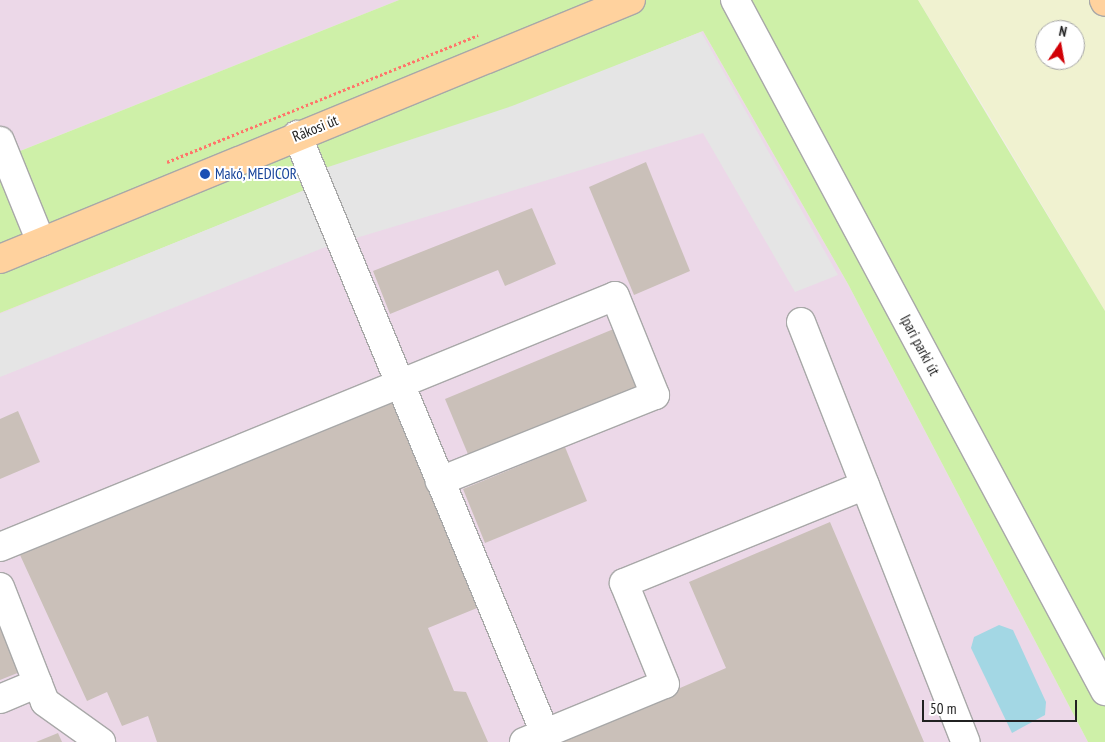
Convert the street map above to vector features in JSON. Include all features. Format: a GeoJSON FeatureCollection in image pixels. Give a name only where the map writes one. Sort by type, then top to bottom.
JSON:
{"type":"FeatureCollection","features":[{"type":"Feature","properties":{"kind":"main road","name":"Rákosi út"},"geometry":{"type":"LineString","coordinates":[[0,259],[619,2]]}},
{"type":"Feature","properties":{"kind":"street","name":"Ipari parki út"},"geometry":{"type":"LineString","coordinates":[[735,0],[1105,691]]}},
{"type":"Feature","properties":{"kind":"street"},"geometry":{"type":"LineString","coordinates":[[297,135],[400,380],[440,481],[535,738],[665,684],[624,583],[865,485]]}},
{"type":"Feature","properties":{"kind":"street"},"geometry":{"type":"LineString","coordinates":[[0,141],[41,242]]}},
{"type":"Feature","properties":{"kind":"street"},"geometry":{"type":"LineString","coordinates":[[0,547],[400,380],[615,296],[655,395],[440,481]]}},
{"type":"Feature","properties":{"kind":"street"},"geometry":{"type":"LineString","coordinates":[[802,322],[966,742]]}},
{"type":"Feature","properties":{"kind":"street"},"geometry":{"type":"LineString","coordinates":[[0,587],[46,702],[101,742]]}},
{"type":"Feature","properties":{"kind":"street"},"geometry":{"type":"LineString","coordinates":[[0,699],[38,683]]}},
{"type":"Feature","properties":{"kind":"shaded area"},"geometry":{"type":"Polygon","coordinates":[[[0,0],[399,0],[0,159],[0,0]]]}},
{"type":"Feature","properties":{"kind":"shaded area"},"geometry":{"type":"Polygon","coordinates":[[[703,31],[848,284],[1088,742],[0,742],[0,313],[703,31]]]}},
{"type":"Feature","properties":{"kind":"shaded area"},"geometry":{"type":"Polygon","coordinates":[[[701,32],[838,275],[795,292],[703,133],[323,248],[0,377],[0,314],[302,191],[319,182],[316,171],[512,106],[701,32]]]}},
{"type":"Feature","properties":{"kind":"green space"},"geometry":{"type":"Polygon","coordinates":[[[399,0],[918,0],[1105,311],[1105,742],[1088,742],[848,284],[703,31],[0,313],[0,159],[399,0]]]}},
{"type":"Feature","properties":{"kind":"green space"},"geometry":{"type":"Polygon","coordinates":[[[918,0],[1105,0],[1105,311],[987,112],[918,0]]]}},
{"type":"Feature","properties":{"kind":"water"},"geometry":{"type":"Polygon","coordinates":[[[999,625],[1013,630],[1046,702],[1045,715],[1012,733],[971,648],[974,637],[999,625]]]}},
{"type":"Feature","properties":{"kind":"building"},"geometry":{"type":"Polygon","coordinates":[[[646,162],[690,271],[634,295],[589,187],[646,162]]]}},
{"type":"Feature","properties":{"kind":"building"},"geometry":{"type":"Polygon","coordinates":[[[532,208],[556,264],[505,286],[498,270],[390,314],[373,271],[532,208]]]}},
{"type":"Feature","properties":{"kind":"building"},"geometry":{"type":"Polygon","coordinates":[[[616,328],[641,387],[470,459],[445,399],[616,328]]]}},
{"type":"Feature","properties":{"kind":"building"},"geometry":{"type":"Polygon","coordinates":[[[395,396],[482,606],[428,628],[454,691],[466,692],[488,742],[157,742],[148,716],[122,726],[107,692],[87,701],[20,555],[395,396]]]}},
{"type":"Feature","properties":{"kind":"building"},"geometry":{"type":"Polygon","coordinates":[[[18,411],[40,462],[0,479],[0,419],[18,411]]]}},
{"type":"Feature","properties":{"kind":"building"},"geometry":{"type":"Polygon","coordinates":[[[565,447],[587,501],[485,543],[463,489],[565,447]]]}},
{"type":"Feature","properties":{"kind":"building"},"geometry":{"type":"Polygon","coordinates":[[[830,522],[924,742],[556,742],[726,668],[689,582],[830,522]]]}},
{"type":"Feature","properties":{"kind":"building"},"geometry":{"type":"Polygon","coordinates":[[[0,623],[20,672],[0,680],[0,623]]]}},
{"type":"Feature","properties":{"kind":"building"},"geometry":{"type":"Polygon","coordinates":[[[58,733],[62,742],[36,742],[58,733]]]}},
{"type":"Feature","properties":{"kind":"place","name":"Makó, MEDICOR"},"geometry":{"type":"Point","coordinates":[205,174]}}]}
